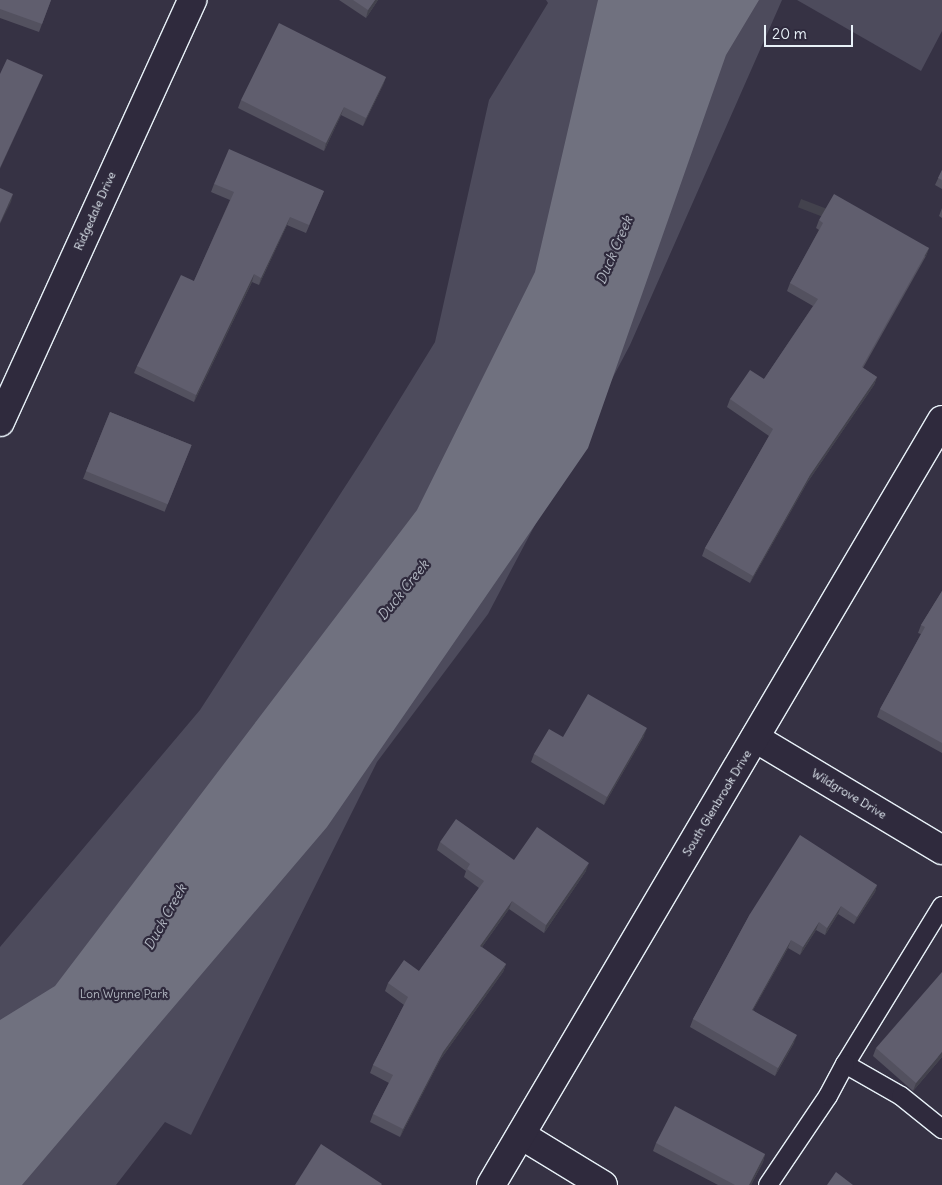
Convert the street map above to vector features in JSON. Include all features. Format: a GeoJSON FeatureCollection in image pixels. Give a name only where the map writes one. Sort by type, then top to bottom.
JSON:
{"type":"FeatureCollection","features":[{"type":"Feature","properties":{"kind":"street","name":"Ridgedale Drive"},"geometry":{"type":"LineString","coordinates":[[0,422],[192,0]]}},
{"type":"Feature","properties":{"kind":"street","name":"South Glenbrook Drive"},"geometry":{"type":"LineString","coordinates":[[491,1185],[942,420]]}},
{"type":"Feature","properties":{"kind":"street","name":"Wildgrove Drive"},"geometry":{"type":"LineString","coordinates":[[755,738],[942,850]]}},
{"type":"Feature","properties":{"kind":"street"},"geometry":{"type":"LineString","coordinates":[[521,1135],[603,1185]]}},
{"type":"Feature","properties":{"kind":"lane"},"geometry":{"type":"LineString","coordinates":[[768,1185],[828,1096],[845,1064],[942,906]]}},
{"type":"Feature","properties":{"kind":"lane"},"geometry":{"type":"LineString","coordinates":[[845,1064],[901,1096],[942,1129]]}},
{"type":"Feature","properties":{"kind":"green space","name":"Lon Wynne Park"},"geometry":{"type":"Polygon","coordinates":[[[546,0],[782,0],[630,345],[488,614],[377,762],[191,1135],[165,1122],[116,1185],[0,1185],[0,947],[200,710],[363,459],[435,342],[489,100],[548,3],[546,0]]]}},
{"type":"Feature","properties":{"kind":"green space"},"geometry":{"type":"Polygon","coordinates":[[[797,0],[942,0],[942,31],[921,71],[797,0]]]}},
{"type":"Feature","properties":{"kind":"water","name":"Duck Creek"},"geometry":{"type":"Polygon","coordinates":[[[598,0],[759,0],[726,55],[588,448],[327,827],[22,1185],[0,1185],[0,1020],[55,986],[417,510],[535,272],[598,0]]]}},
{"type":"Feature","properties":{"kind":"building"},"geometry":{"type":"Polygon","coordinates":[[[0,0],[51,0],[42,24],[0,9],[0,0]]]}},
{"type":"Feature","properties":{"kind":"building"},"geometry":{"type":"Polygon","coordinates":[[[353,0],[375,0],[368,10],[353,0]]]}},
{"type":"Feature","properties":{"kind":"building"},"geometry":{"type":"Polygon","coordinates":[[[279,23],[386,77],[366,118],[344,107],[326,143],[241,100],[279,23]]]}},
{"type":"Feature","properties":{"kind":"building"},"geometry":{"type":"Polygon","coordinates":[[[7,59],[43,75],[0,168],[0,74],[7,59]]]}},
{"type":"Feature","properties":{"kind":"building"},"geometry":{"type":"Polygon","coordinates":[[[229,149],[324,191],[309,225],[290,217],[261,278],[254,274],[196,395],[137,366],[181,275],[194,281],[234,192],[214,184],[229,149]]]}},
{"type":"Feature","properties":{"kind":"building"},"geometry":{"type":"Polygon","coordinates":[[[942,170],[942,180],[938,178],[942,170]]]}},
{"type":"Feature","properties":{"kind":"building"},"geometry":{"type":"Polygon","coordinates":[[[0,188],[13,194],[0,223],[0,188]]]}},
{"type":"Feature","properties":{"kind":"building"},"geometry":{"type":"Polygon","coordinates":[[[834,194],[929,248],[862,367],[877,377],[810,475],[753,576],[705,548],[773,429],[730,399],[750,370],[764,379],[818,299],[790,283],[823,223],[819,220],[834,194]]]}},
{"type":"Feature","properties":{"kind":"building"},"geometry":{"type":"Polygon","coordinates":[[[110,412],[192,445],[168,504],[86,471],[110,412]]]}},
{"type":"Feature","properties":{"kind":"building"},"geometry":{"type":"Polygon","coordinates":[[[942,591],[942,743],[880,709],[925,627],[921,625],[942,591]]]}},
{"type":"Feature","properties":{"kind":"building"},"geometry":{"type":"Polygon","coordinates":[[[588,694],[647,728],[607,797],[534,754],[549,729],[563,737],[588,694]]]}},
{"type":"Feature","properties":{"kind":"building"},"geometry":{"type":"Polygon","coordinates":[[[456,819],[514,860],[537,827],[589,863],[546,925],[512,901],[480,946],[506,964],[443,1052],[403,1129],[373,1114],[393,1075],[373,1065],[408,997],[388,983],[404,960],[419,971],[484,881],[467,869],[470,864],[440,842],[456,819]]]}},
{"type":"Feature","properties":{"kind":"building"},"geometry":{"type":"Polygon","coordinates":[[[800,835],[877,885],[857,917],[841,906],[827,928],[819,922],[803,947],[791,940],[752,1010],[797,1035],[778,1068],[693,1019],[750,914],[800,835]]]}},
{"type":"Feature","properties":{"kind":"building"},"geometry":{"type":"Polygon","coordinates":[[[942,972],[942,1052],[916,1083],[876,1048],[942,972]]]}},
{"type":"Feature","properties":{"kind":"building"},"geometry":{"type":"Polygon","coordinates":[[[675,1106],[765,1154],[749,1185],[735,1185],[656,1143],[675,1106]]]}},
{"type":"Feature","properties":{"kind":"building"},"geometry":{"type":"Polygon","coordinates":[[[321,1144],[382,1184],[295,1185],[321,1144]]]}},
{"type":"Feature","properties":{"kind":"building"},"geometry":{"type":"Polygon","coordinates":[[[836,1172],[853,1185],[827,1185],[836,1172]]]}}]}
